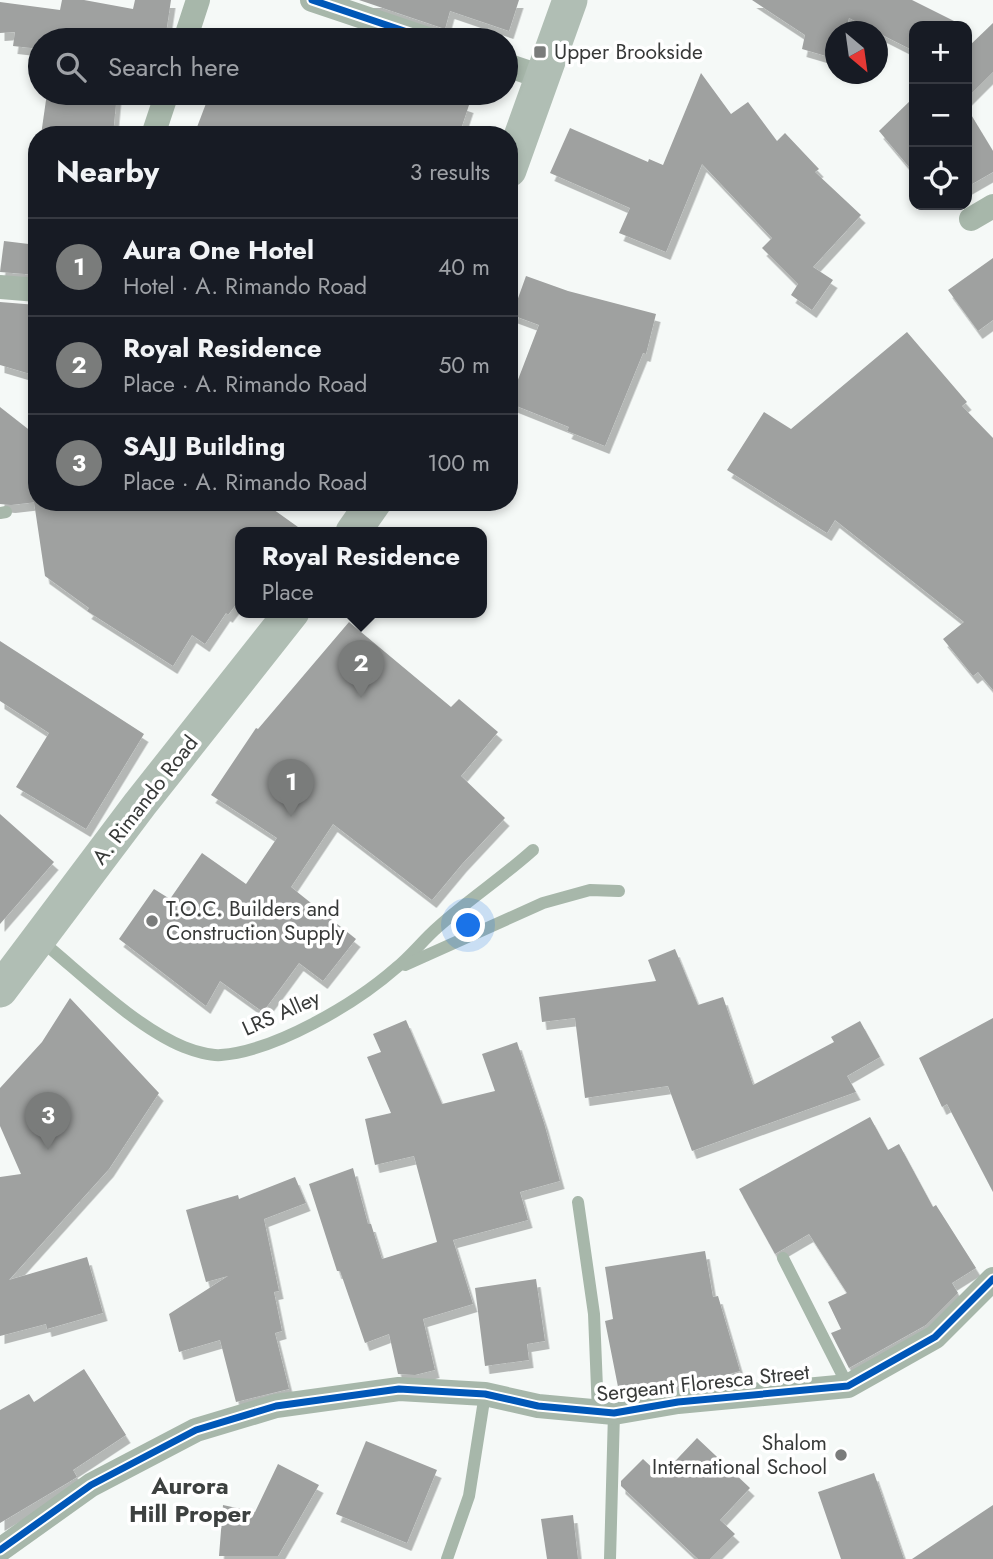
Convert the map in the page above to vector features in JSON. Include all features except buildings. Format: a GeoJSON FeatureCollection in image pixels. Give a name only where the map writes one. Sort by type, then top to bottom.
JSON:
{"type":"FeatureCollection","features":[{"type":"Feature","properties":{"kind":"main road"},"geometry":{"type":"LineString","coordinates":[[518,145],[570,0]]}},
{"type":"Feature","properties":{"kind":"main road"},"geometry":{"type":"LineString","coordinates":[[356,527],[368,511]]}},
{"type":"Feature","properties":{"kind":"main road","name":"A. Rimando Road"},"geometry":{"type":"LineString","coordinates":[[0,990],[287,618]]}},
{"type":"Feature","properties":{"kind":"street"},"geometry":{"type":"LineString","coordinates":[[189,28],[198,0]]}},
{"type":"Feature","properties":{"kind":"street"},"geometry":{"type":"LineString","coordinates":[[312,0],[395,28]]}},
{"type":"Feature","properties":{"kind":"street"},"geometry":{"type":"LineString","coordinates":[[518,69],[542,77]]}},
{"type":"Feature","properties":{"kind":"street"},"geometry":{"type":"LineString","coordinates":[[156,126],[163,105]]}},
{"type":"Feature","properties":{"kind":"street"},"geometry":{"type":"LineString","coordinates":[[971,219],[993,206]]}},
{"type":"Feature","properties":{"kind":"street"},"geometry":{"type":"LineString","coordinates":[[0,287],[28,289]]}},
{"type":"Feature","properties":{"kind":"street","name":"Sergeant Floresca Street"},"geometry":{"type":"LineString","coordinates":[[0,1550],[91,1485],[196,1430],[275,1406],[399,1389],[485,1394],[538,1406],[606,1413],[678,1402],[848,1386],[935,1337],[993,1279]]}},
{"type":"Feature","properties":{"kind":"lane","name":"LRS Alley"},"geometry":{"type":"LineString","coordinates":[[38,939],[152,1030],[185,1048],[218,1055],[256,1048],[296,1032],[350,1002],[395,969],[439,926],[503,877],[533,850]]}},
{"type":"Feature","properties":{"kind":"lane","name":"LRS Alley"},"geometry":{"type":"LineString","coordinates":[[395,969],[543,903],[590,890],[619,891]]}},
{"type":"Feature","properties":{"kind":"lane"},"geometry":{"type":"LineString","coordinates":[[578,1202],[606,1413],[610,1559]]}},
{"type":"Feature","properties":{"kind":"lane"},"geometry":{"type":"LineString","coordinates":[[783,1258],[848,1386]]}},
{"type":"Feature","properties":{"kind":"lane"},"geometry":{"type":"LineString","coordinates":[[447,1559],[468,1496],[485,1394]]}},
{"type":"Feature","properties":{"kind":"cycle path"},"geometry":{"type":"LineString","coordinates":[[312,0],[395,28]]}},
{"type":"Feature","properties":{"kind":"cycle path"},"geometry":{"type":"LineString","coordinates":[[0,1550],[91,1485],[196,1430],[276,1406],[399,1389],[485,1394],[538,1406],[614,1413],[678,1402],[848,1386],[935,1337],[993,1279]]}},
{"type":"Feature","properties":{"kind":"place","name":"Upper Brookside"},"geometry":{"type":"Point","coordinates":[540,52]}},
{"type":"Feature","properties":{"kind":"place","name":"Royal Residence"},"geometry":{"type":"Point","coordinates":[361,698]}},
{"type":"Feature","properties":{"kind":"place","name":"Aura One Hotel"},"geometry":{"type":"Point","coordinates":[291,817]}},
{"type":"Feature","properties":{"kind":"place","name":"T.O.C. Builders and Construction Supply"},"geometry":{"type":"Point","coordinates":[152,921]}},
{"type":"Feature","properties":{"kind":"place","name":"SAJJ Building"},"geometry":{"type":"Point","coordinates":[48,1150]}},
{"type":"Feature","properties":{"kind":"place","name":"Shalom International School"},"geometry":{"type":"Point","coordinates":[841,1455]}},
{"type":"Feature","properties":{"kind":"district","name":"Aurora Hill Proper"},"geometry":{"type":"Point","coordinates":[190,1499]}}]}
